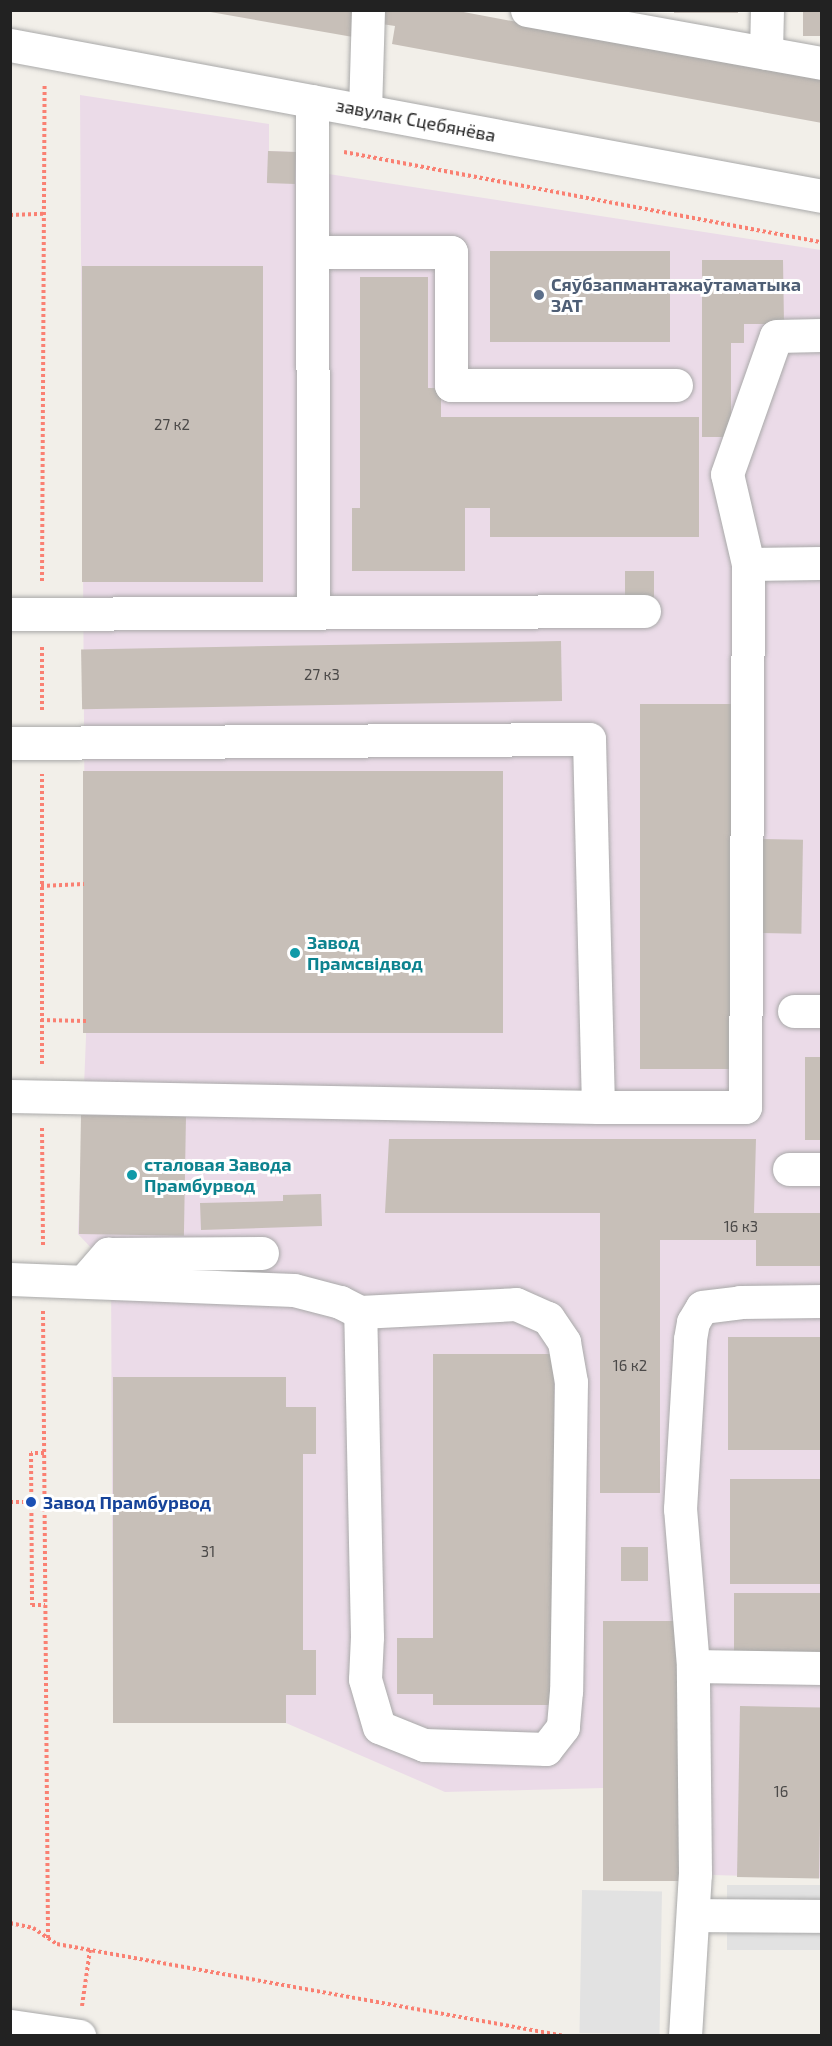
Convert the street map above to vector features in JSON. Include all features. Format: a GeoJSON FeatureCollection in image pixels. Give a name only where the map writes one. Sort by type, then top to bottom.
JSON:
{"type":"FeatureCollection","features":[{"type":"Feature","properties":{"kind":"street"},"geometry":{"type":"LineString","coordinates":[[364,111],[368,10]]}},
{"type":"Feature","properties":{"kind":"street"},"geometry":{"type":"LineString","coordinates":[[526,10],[627,20],[766,53],[822,63]]}},
{"type":"Feature","properties":{"kind":"street"},"geometry":{"type":"LineString","coordinates":[[766,53],[767,10]]}},
{"type":"Feature","properties":{"kind":"street","name":"завулак Сцебянёва"},"geometry":{"type":"LineString","coordinates":[[10,45],[822,196]]}},
{"type":"Feature","properties":{"kind":"street"},"geometry":{"type":"LineString","coordinates":[[312,101],[313,612]]}},
{"type":"Feature","properties":{"kind":"street"},"geometry":{"type":"LineString","coordinates":[[312,252],[451,252],[451,385],[676,385]]}},
{"type":"Feature","properties":{"kind":"street"},"geometry":{"type":"LineString","coordinates":[[26,1096],[598,1107],[745,1107],[748,564],[727,474],[776,336],[822,335]]}},
{"type":"Feature","properties":{"kind":"street"},"geometry":{"type":"LineString","coordinates":[[748,564],[822,563]]}},
{"type":"Feature","properties":{"kind":"street"},"geometry":{"type":"LineString","coordinates":[[26,614],[644,611]]}},
{"type":"Feature","properties":{"kind":"street"},"geometry":{"type":"LineString","coordinates":[[26,742],[589,739],[598,1107]]}},
{"type":"Feature","properties":{"kind":"street"},"geometry":{"type":"LineString","coordinates":[[789,1169],[822,1169]]}},
{"type":"Feature","properties":{"kind":"street"},"geometry":{"type":"LineString","coordinates":[[85,1280],[108,1254],[261,1253]]}},
{"type":"Feature","properties":{"kind":"street"},"geometry":{"type":"LineString","coordinates":[[10,1280],[85,1280],[294,1290],[340,1302],[360,1312],[516,1304],[548,1318],[564,1342],[571,1382],[566,1691],[563,1727],[546,1749],[424,1745],[379,1727],[365,1678],[367,1637],[360,1312]]}},
{"type":"Feature","properties":{"kind":"street"},"geometry":{"type":"LineString","coordinates":[[685,2036],[694,1915],[693,1666],[680,1509],[693,1322],[702,1307],[740,1302],[822,1301]]}},
{"type":"Feature","properties":{"kind":"street"},"geometry":{"type":"LineString","coordinates":[[693,1666],[822,1668]]}},
{"type":"Feature","properties":{"kind":"street"},"geometry":{"type":"LineString","coordinates":[[694,1915],[822,1916]]}},
{"type":"Feature","properties":{"kind":"street"},"geometry":{"type":"LineString","coordinates":[[10,2026],[78,2035]]}},
{"type":"Feature","properties":{"kind":"path"},"geometry":{"type":"LineString","coordinates":[[48,1938],[43,1280],[26,1096],[41,1020],[41,886],[26,742],[26,614],[44,214],[45,80],[56,82]]}},
{"type":"Feature","properties":{"kind":"path"},"geometry":{"type":"LineString","coordinates":[[312,146],[822,242]]}},
{"type":"Feature","properties":{"kind":"path"},"geometry":{"type":"LineString","coordinates":[[10,215],[44,214]]}},
{"type":"Feature","properties":{"kind":"path"},"geometry":{"type":"LineString","coordinates":[[41,886],[84,884]]}},
{"type":"Feature","properties":{"kind":"path"},"geometry":{"type":"LineString","coordinates":[[41,1020],[86,1021]]}},
{"type":"Feature","properties":{"kind":"path"},"geometry":{"type":"LineString","coordinates":[[44,1453],[31,1453],[31,1502],[32,1605],[45,1605]]}},
{"type":"Feature","properties":{"kind":"path"},"geometry":{"type":"LineString","coordinates":[[10,1502],[31,1502]]}},
{"type":"Feature","properties":{"kind":"path"},"geometry":{"type":"LineString","coordinates":[[10,1923],[33,1928],[48,1938],[90,1950],[565,2036]]}},
{"type":"Feature","properties":{"kind":"path"},"geometry":{"type":"LineString","coordinates":[[78,2035],[90,1950]]}},
{"type":"Feature","properties":{"kind":"shaded area"},"geometry":{"type":"Polygon","coordinates":[[[80,95],[269,124],[269,151],[296,152],[296,169],[821,250],[821,1878],[680,1874],[679,1881],[603,1881],[603,1788],[445,1792],[286,1723],[113,1723],[111,1269],[78,1234],[86,1037],[80,95]]]}},
{"type":"Feature","properties":{"kind":"shaded area"},"geometry":{"type":"Polygon","coordinates":[[[727,1885],[821,1885],[821,1950],[727,1950],[727,1885]]]}},
{"type":"Feature","properties":{"kind":"shaded area"},"geometry":{"type":"Polygon","coordinates":[[[582,1890],[662,1891],[659,2034],[580,2033],[582,1890]]]}},
{"type":"Feature","properties":{"kind":"building"},"geometry":{"type":"Polygon","coordinates":[[[199,10],[358,10],[353,37],[199,10]]]}},
{"type":"Feature","properties":{"kind":"building"},"geometry":{"type":"Polygon","coordinates":[[[377,10],[453,10],[822,79],[822,123],[392,44],[395,26],[375,23],[377,10]]]}},
{"type":"Feature","properties":{"kind":"building"},"geometry":{"type":"Polygon","coordinates":[[[674,10],[738,10],[738,13],[674,13],[674,10]]]}},
{"type":"Feature","properties":{"kind":"building"},"geometry":{"type":"Polygon","coordinates":[[[803,10],[822,10],[822,36],[803,36],[803,10]]]}},
{"type":"Feature","properties":{"kind":"building"},"geometry":{"type":"Polygon","coordinates":[[[268,151],[296,152],[295,184],[267,183],[268,151]]]}},
{"type":"Feature","properties":{"kind":"building"},"geometry":{"type":"Polygon","coordinates":[[[490,251],[670,251],[670,342],[490,342],[490,251]]]}},
{"type":"Feature","properties":{"kind":"building"},"geometry":{"type":"Polygon","coordinates":[[[702,260],[783,260],[784,324],[744,324],[744,343],[731,343],[731,437],[702,437],[702,260]]]}},
{"type":"Feature","properties":{"kind":"building"},"geometry":{"type":"Polygon","coordinates":[[[82,266],[263,266],[263,582],[82,582],[82,266]]]}},
{"type":"Feature","properties":{"kind":"building"},"geometry":{"type":"Polygon","coordinates":[[[360,277],[428,277],[428,388],[441,388],[441,417],[699,417],[699,537],[490,537],[490,508],[465,508],[465,571],[352,571],[352,508],[360,508],[360,277]]]}},
{"type":"Feature","properties":{"kind":"building"},"geometry":{"type":"Polygon","coordinates":[[[625,571],[654,571],[654,607],[625,607],[625,571]]]}},
{"type":"Feature","properties":{"kind":"building"},"geometry":{"type":"Polygon","coordinates":[[[561,641],[562,701],[82,709],[81,649],[561,641]]]}},
{"type":"Feature","properties":{"kind":"building"},"geometry":{"type":"Polygon","coordinates":[[[640,704],[737,704],[737,1069],[640,1069],[640,704]]]}},
{"type":"Feature","properties":{"kind":"building","name":"Завод Прамсвідвод"},"geometry":{"type":"Polygon","coordinates":[[[83,771],[503,771],[503,1033],[83,1033],[83,771]]]}},
{"type":"Feature","properties":{"kind":"building"},"geometry":{"type":"Polygon","coordinates":[[[761,839],[803,840],[801,934],[759,933],[761,839]]]}},
{"type":"Feature","properties":{"kind":"building"},"geometry":{"type":"Polygon","coordinates":[[[805,1057],[822,1057],[822,1140],[805,1140],[805,1057]]]}},
{"type":"Feature","properties":{"kind":"building","name":"сталовая Завода Прамбурвод"},"geometry":{"type":"Polygon","coordinates":[[[81,1115],[186,1117],[184,1236],[79,1234],[81,1115]]]}},
{"type":"Feature","properties":{"kind":"building"},"geometry":{"type":"Polygon","coordinates":[[[389,1139],[756,1139],[754,1213],[822,1213],[822,1266],[756,1266],[756,1240],[660,1240],[660,1493],[600,1493],[600,1213],[385,1213],[389,1139]]]}},
{"type":"Feature","properties":{"kind":"building"},"geometry":{"type":"Polygon","coordinates":[[[321,1194],[322,1226],[201,1230],[200,1203],[283,1201],[283,1195],[321,1194]]]}},
{"type":"Feature","properties":{"kind":"building"},"geometry":{"type":"Polygon","coordinates":[[[728,1337],[822,1337],[822,1450],[728,1450],[728,1337]]]}},
{"type":"Feature","properties":{"kind":"building"},"geometry":{"type":"Polygon","coordinates":[[[433,1354],[554,1354],[554,1705],[433,1705],[433,1694],[397,1694],[397,1638],[433,1638],[433,1354]]]}},
{"type":"Feature","properties":{"kind":"building"},"geometry":{"type":"Polygon","coordinates":[[[113,1377],[286,1377],[286,1407],[316,1407],[316,1454],[303,1454],[303,1650],[316,1650],[316,1695],[286,1695],[286,1723],[113,1723],[113,1377]]]}},
{"type":"Feature","properties":{"kind":"building"},"geometry":{"type":"Polygon","coordinates":[[[730,1479],[822,1479],[822,1584],[730,1584],[730,1479]]]}},
{"type":"Feature","properties":{"kind":"building"},"geometry":{"type":"Polygon","coordinates":[[[621,1547],[648,1547],[648,1581],[621,1581],[621,1547]]]}},
{"type":"Feature","properties":{"kind":"building"},"geometry":{"type":"Polygon","coordinates":[[[734,1593],[822,1593],[822,1659],[734,1659],[734,1593]]]}},
{"type":"Feature","properties":{"kind":"building"},"geometry":{"type":"Polygon","coordinates":[[[603,1621],[680,1621],[680,1881],[603,1881],[603,1621]]]}},
{"type":"Feature","properties":{"kind":"building"},"geometry":{"type":"Polygon","coordinates":[[[740,1706],[822,1707],[819,1878],[737,1877],[740,1706]]]}},
{"type":"Feature","properties":{"kind":"place","name":"Сяўбзапмантажаўтаматыка ЗАТ"},"geometry":{"type":"Point","coordinates":[539,295]}},
{"type":"Feature","properties":{"kind":"place","name":"Завод Прамсвідвод"},"geometry":{"type":"Point","coordinates":[295,953]}},
{"type":"Feature","properties":{"kind":"place","name":"сталовая Завода Прамбурвод"},"geometry":{"type":"Point","coordinates":[132,1175]}},
{"type":"Feature","properties":{"kind":"place","name":"Завод Прамбурвод"},"geometry":{"type":"Point","coordinates":[31,1502]}}]}
